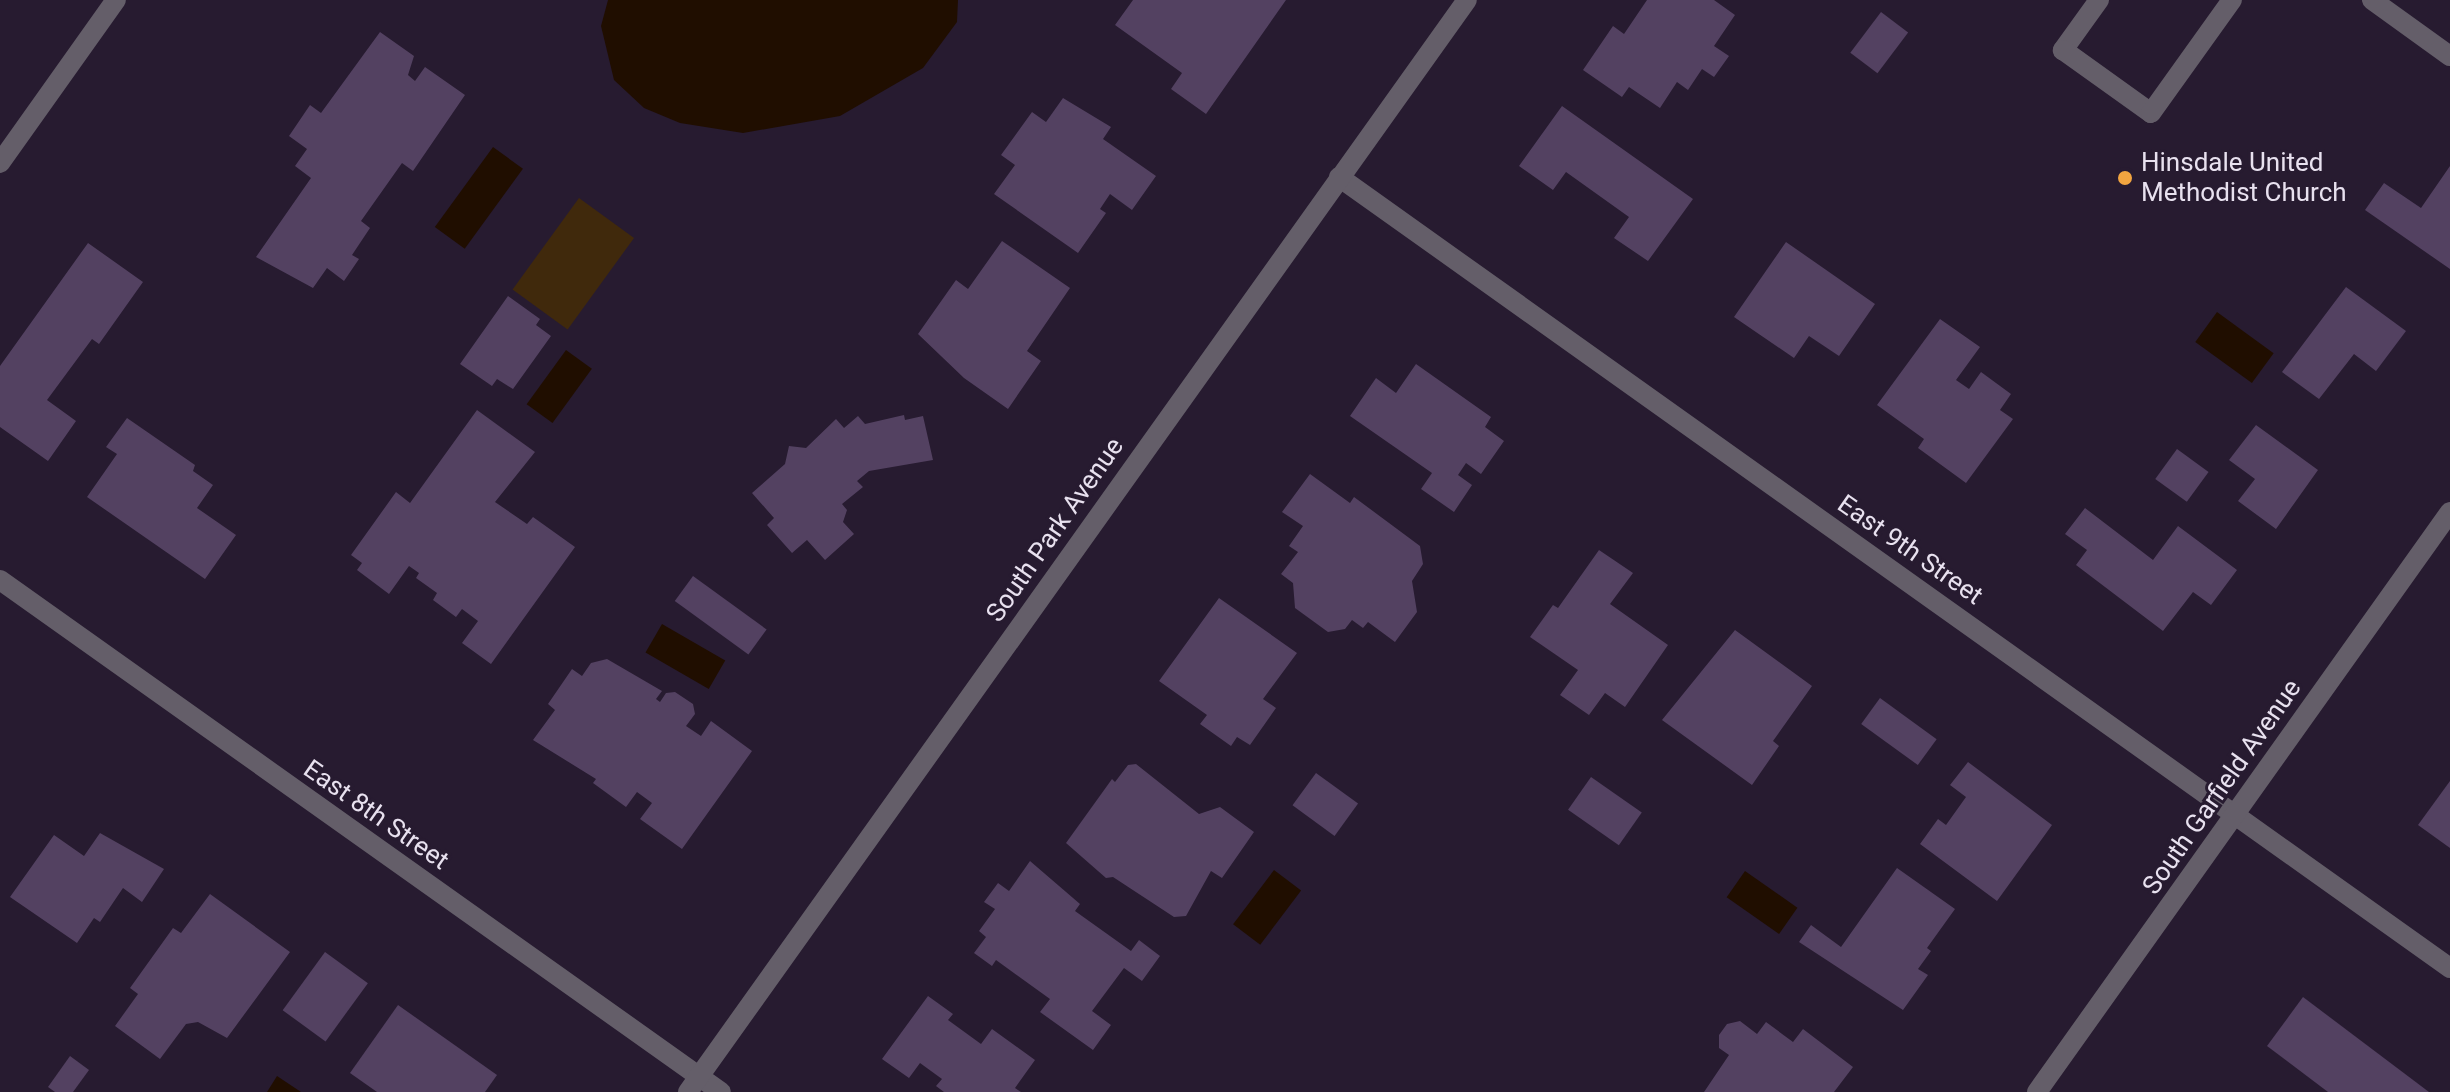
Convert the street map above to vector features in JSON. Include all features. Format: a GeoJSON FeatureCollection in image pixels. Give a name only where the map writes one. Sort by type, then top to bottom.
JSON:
{"type":"FeatureCollection","features":[{"type":"Feature","properties":{"kind":"street"},"geometry":{"type":"LineString","coordinates":[[0,163],[116,0]]}},
{"type":"Feature","properties":{"kind":"street","name":"South Park Avenue"},"geometry":{"type":"LineString","coordinates":[[694,1084],[1467,0]]}},
{"type":"Feature","properties":{"kind":"street"},"geometry":{"type":"LineString","coordinates":[[2099,0],[2063,50],[2151,113],[2232,0]]}},
{"type":"Feature","properties":{"kind":"street"},"geometry":{"type":"LineString","coordinates":[[2372,0],[2450,56]]}},
{"type":"Feature","properties":{"kind":"street","name":"East 9th Street"},"geometry":{"type":"LineString","coordinates":[[1339,177],[2450,968]]}},
{"type":"Feature","properties":{"kind":"street","name":"South Garfield Avenue"},"geometry":{"type":"LineString","coordinates":[[2037,1092],[2450,512]]}},
{"type":"Feature","properties":{"kind":"street","name":"East 8th Street"},"geometry":{"type":"LineString","coordinates":[[0,580],[694,1084],[721,1092]]}},
{"type":"Feature","properties":{"kind":"shaded area"},"geometry":{"type":"Polygon","coordinates":[[[608,0],[958,0],[957,22],[923,68],[840,116],[743,133],[680,123],[644,108],[614,80],[601,26],[608,0]]]}},
{"type":"Feature","properties":{"kind":"shaded area"},"geometry":{"type":"Polygon","coordinates":[[[493,147],[523,169],[465,249],[435,227],[493,147]]]}},
{"type":"Feature","properties":{"kind":"shaded area"},"geometry":{"type":"Polygon","coordinates":[[[579,198],[634,238],[568,329],[513,289],[579,198]]]}},
{"type":"Feature","properties":{"kind":"shaded area"},"geometry":{"type":"Polygon","coordinates":[[[2217,312],[2274,353],[2252,383],[2195,342],[2217,312]]]}},
{"type":"Feature","properties":{"kind":"shaded area"},"geometry":{"type":"Polygon","coordinates":[[[566,350],[592,369],[553,423],[527,404],[566,350]]]}},
{"type":"Feature","properties":{"kind":"shaded area"},"geometry":{"type":"Polygon","coordinates":[[[662,624],[725,660],[709,689],[646,653],[662,624]]]}},
{"type":"Feature","properties":{"kind":"shaded area"},"geometry":{"type":"Polygon","coordinates":[[[1274,870],[1301,890],[1260,945],[1233,924],[1274,870]]]}},
{"type":"Feature","properties":{"kind":"shaded area"},"geometry":{"type":"Polygon","coordinates":[[[1745,871],[1797,908],[1779,934],[1727,897],[1745,871]]]}},
{"type":"Feature","properties":{"kind":"shaded area"},"geometry":{"type":"Polygon","coordinates":[[[277,1076],[301,1092],[267,1092],[277,1076]]]}},
{"type":"Feature","properties":{"kind":"building"},"geometry":{"type":"Polygon","coordinates":[[[1133,0],[1286,0],[1206,114],[1171,89],[1182,73],[1115,25],[1133,0]]]}},
{"type":"Feature","properties":{"kind":"building"},"geometry":{"type":"Polygon","coordinates":[[[1647,0],[1714,0],[1735,15],[1714,46],[1729,56],[1714,77],[1702,69],[1688,90],[1677,82],[1660,108],[1629,87],[1622,97],[1583,70],[1613,26],[1624,34],[1647,0]]]}},
{"type":"Feature","properties":{"kind":"building"},"geometry":{"type":"Polygon","coordinates":[[[1881,12],[1908,32],[1877,73],[1850,53],[1881,12]]]}},
{"type":"Feature","properties":{"kind":"building"},"geometry":{"type":"Polygon","coordinates":[[[380,32],[414,56],[408,75],[415,81],[425,67],[465,95],[413,171],[402,163],[361,221],[370,228],[352,255],[359,259],[344,281],[327,268],[313,288],[256,257],[311,178],[295,166],[307,149],[289,136],[310,105],[321,113],[380,32]]]}},
{"type":"Feature","properties":{"kind":"building"},"geometry":{"type":"Polygon","coordinates":[[[1063,98],[1111,127],[1103,139],[1156,176],[1132,210],[1110,194],[1100,209],[1106,213],[1078,253],[994,194],[1015,165],[1001,155],[1032,112],[1046,122],[1063,98]]]}},
{"type":"Feature","properties":{"kind":"building"},"geometry":{"type":"Polygon","coordinates":[[[1562,106],[1693,199],[1648,261],[1614,238],[1629,217],[1566,172],[1553,190],[1519,166],[1562,106]]]}},
{"type":"Feature","properties":{"kind":"building"},"geometry":{"type":"Polygon","coordinates":[[[2450,166],[2450,269],[2365,210],[2384,183],[2421,208],[2450,166]]]}},
{"type":"Feature","properties":{"kind":"building"},"geometry":{"type":"Polygon","coordinates":[[[1002,241],[1070,288],[1027,351],[1041,361],[1008,409],[964,378],[918,334],[956,280],[968,289],[1002,241]]]}},
{"type":"Feature","properties":{"kind":"building"},"geometry":{"type":"Polygon","coordinates":[[[1786,242],[1875,304],[1839,356],[1809,336],[1794,358],[1734,317],[1786,242]]]}},
{"type":"Feature","properties":{"kind":"building"},"geometry":{"type":"Polygon","coordinates":[[[88,243],[143,282],[99,344],[92,339],[47,400],[76,421],[48,461],[0,427],[0,366],[88,243]]]}},
{"type":"Feature","properties":{"kind":"building"},"geometry":{"type":"Polygon","coordinates":[[[2346,287],[2406,331],[2376,371],[2354,354],[2319,399],[2282,372],[2346,287]]]}},
{"type":"Feature","properties":{"kind":"building"},"geometry":{"type":"Polygon","coordinates":[[[508,296],[540,319],[536,325],[551,336],[513,389],[497,379],[492,386],[460,364],[508,296]]]}},
{"type":"Feature","properties":{"kind":"building"},"geometry":{"type":"Polygon","coordinates":[[[1940,319],[1980,347],[1956,380],[1969,389],[1981,372],[2011,394],[2000,410],[2013,419],[1966,483],[1918,448],[1924,439],[1877,405],[1940,319]]]}},
{"type":"Feature","properties":{"kind":"building"},"geometry":{"type":"Polygon","coordinates":[[[1416,364],[1491,417],[1485,427],[1504,441],[1481,474],[1466,463],[1458,475],[1472,485],[1454,512],[1421,489],[1432,473],[1350,416],[1376,378],[1396,393],[1416,364]]]}},
{"type":"Feature","properties":{"kind":"building"},"geometry":{"type":"Polygon","coordinates":[[[477,410],[535,452],[495,502],[527,524],[533,517],[575,547],[491,664],[462,643],[478,621],[462,609],[456,617],[433,600],[437,593],[416,578],[419,573],[409,566],[389,594],[357,570],[362,563],[351,555],[396,492],[410,503],[477,410]]]}},
{"type":"Feature","properties":{"kind":"building"},"geometry":{"type":"Polygon","coordinates":[[[904,415],[905,420],[923,416],[933,460],[869,471],[857,481],[863,487],[842,504],[847,510],[843,522],[854,534],[825,560],[807,540],[792,553],[767,525],[774,518],[752,493],[785,464],[789,446],[806,448],[836,419],[844,428],[858,416],[865,424],[904,415]]]}},
{"type":"Feature","properties":{"kind":"building"},"geometry":{"type":"Polygon","coordinates":[[[127,418],[195,465],[193,471],[213,485],[197,508],[236,535],[205,579],[87,497],[117,454],[106,447],[127,418]]]}},
{"type":"Feature","properties":{"kind":"building"},"geometry":{"type":"Polygon","coordinates":[[[2256,425],[2318,470],[2276,529],[2238,501],[2255,479],[2229,460],[2256,425]]]}},
{"type":"Feature","properties":{"kind":"building"},"geometry":{"type":"Polygon","coordinates":[[[2177,449],[2209,472],[2187,502],[2155,479],[2177,449]]]}},
{"type":"Feature","properties":{"kind":"building"},"geometry":{"type":"Polygon","coordinates":[[[1310,474],[1350,503],[1354,497],[1420,546],[1423,564],[1412,581],[1417,612],[1395,642],[1368,622],[1363,628],[1352,620],[1345,629],[1328,632],[1295,608],[1293,583],[1281,574],[1298,552],[1289,546],[1303,526],[1282,512],[1310,474]]]}},
{"type":"Feature","properties":{"kind":"building"},"geometry":{"type":"Polygon","coordinates":[[[2085,508],[2153,560],[2178,526],[2237,570],[2211,605],[2193,592],[2163,631],[2076,565],[2087,550],[2065,534],[2085,508]]]}},
{"type":"Feature","properties":{"kind":"building"},"geometry":{"type":"Polygon","coordinates":[[[1599,550],[1633,573],[1610,604],[1668,645],[1625,707],[1605,693],[1589,715],[1560,695],[1578,670],[1530,637],[1553,605],[1558,608],[1599,550]]]}},
{"type":"Feature","properties":{"kind":"building"},"geometry":{"type":"Polygon","coordinates":[[[693,576],[767,629],[748,655],[675,601],[693,576]]]}},
{"type":"Feature","properties":{"kind":"building"},"geometry":{"type":"Polygon","coordinates":[[[1219,598],[1297,653],[1263,699],[1276,708],[1250,745],[1237,737],[1231,746],[1200,724],[1207,715],[1159,681],[1219,598]]]}},
{"type":"Feature","properties":{"kind":"building"},"geometry":{"type":"Polygon","coordinates":[[[1735,630],[1812,686],[1773,741],[1779,746],[1752,785],[1662,720],[1735,630]]]}},
{"type":"Feature","properties":{"kind":"building"},"geometry":{"type":"Polygon","coordinates":[[[607,659],[662,691],[656,699],[660,702],[666,693],[675,692],[693,704],[695,714],[686,726],[701,736],[711,721],[752,751],[682,849],[640,819],[652,803],[637,792],[626,807],[593,783],[596,779],[533,740],[555,710],[548,704],[572,669],[582,676],[591,663],[607,659]]]}},
{"type":"Feature","properties":{"kind":"building"},"geometry":{"type":"Polygon","coordinates":[[[1880,698],[1937,739],[1918,765],[1861,724],[1880,698]]]}},
{"type":"Feature","properties":{"kind":"building"},"geometry":{"type":"Polygon","coordinates":[[[1968,762],[2052,825],[1997,901],[1920,844],[1938,819],[1946,825],[1966,797],[1950,785],[1968,762]]]}},
{"type":"Feature","properties":{"kind":"building"},"geometry":{"type":"Polygon","coordinates":[[[1136,764],[1199,814],[1220,807],[1254,832],[1222,878],[1211,871],[1186,916],[1174,917],[1113,877],[1106,878],[1066,843],[1112,779],[1115,782],[1128,765],[1136,764]]]}},
{"type":"Feature","properties":{"kind":"building"},"geometry":{"type":"Polygon","coordinates":[[[1316,773],[1358,804],[1335,836],[1292,805],[1316,773]]]}},
{"type":"Feature","properties":{"kind":"building"},"geometry":{"type":"Polygon","coordinates":[[[1591,777],[1642,813],[1619,845],[1568,810],[1591,777]]]}},
{"type":"Feature","properties":{"kind":"building"},"geometry":{"type":"Polygon","coordinates":[[[2450,781],[2450,848],[2418,825],[2450,781]]]}},
{"type":"Feature","properties":{"kind":"building"},"geometry":{"type":"Polygon","coordinates":[[[100,833],[164,869],[142,902],[123,888],[100,922],[94,918],[77,943],[10,897],[54,835],[84,856],[100,833]]]}},
{"type":"Feature","properties":{"kind":"building"},"geometry":{"type":"Polygon","coordinates":[[[1030,861],[1080,904],[1075,911],[1131,951],[1139,940],[1160,956],[1142,981],[1124,968],[1092,1011],[1111,1025],[1093,1050],[1040,1012],[1050,999],[996,960],[992,966],[974,953],[986,937],[979,931],[995,909],[984,902],[998,883],[1009,891],[1030,861]]]}},
{"type":"Feature","properties":{"kind":"building"},"geometry":{"type":"Polygon","coordinates":[[[1897,868],[1955,909],[1927,948],[1931,951],[1918,969],[1928,975],[1903,1010],[1799,942],[1811,925],[1841,947],[1897,868]]]}},
{"type":"Feature","properties":{"kind":"building"},"geometry":{"type":"Polygon","coordinates":[[[210,894],[290,952],[227,1038],[198,1022],[186,1024],[160,1059],[115,1026],[138,994],[130,988],[173,928],[181,933],[210,894]]]}},
{"type":"Feature","properties":{"kind":"building"},"geometry":{"type":"Polygon","coordinates":[[[325,952],[368,983],[326,1041],[283,1010],[325,952]]]}},
{"type":"Feature","properties":{"kind":"building"},"geometry":{"type":"Polygon","coordinates":[[[928,996],[953,1014],[948,1020],[981,1044],[992,1029],[1035,1060],[1015,1088],[1021,1092],[944,1092],[936,1086],[942,1079],[920,1063],[909,1078],[882,1059],[928,996]]]}},
{"type":"Feature","properties":{"kind":"building"},"geometry":{"type":"Polygon","coordinates":[[[2303,997],[2429,1092],[2328,1092],[2267,1046],[2303,997]]]}},
{"type":"Feature","properties":{"kind":"building"},"geometry":{"type":"Polygon","coordinates":[[[398,1005],[497,1075],[485,1092],[377,1092],[350,1073],[398,1005]]]}},
{"type":"Feature","properties":{"kind":"building"},"geometry":{"type":"Polygon","coordinates":[[[1740,1021],[1757,1034],[1766,1022],[1793,1042],[1803,1029],[1853,1067],[1834,1092],[1704,1092],[1729,1055],[1719,1048],[1719,1035],[1727,1024],[1740,1021]]]}},
{"type":"Feature","properties":{"kind":"building"},"geometry":{"type":"Polygon","coordinates":[[[70,1056],[89,1070],[73,1092],[55,1092],[48,1087],[70,1056]]]}},
{"type":"Feature","properties":{"kind":"place","name":"Hinsdale United Methodist Church"},"geometry":{"type":"Point","coordinates":[2125,178]}}]}
